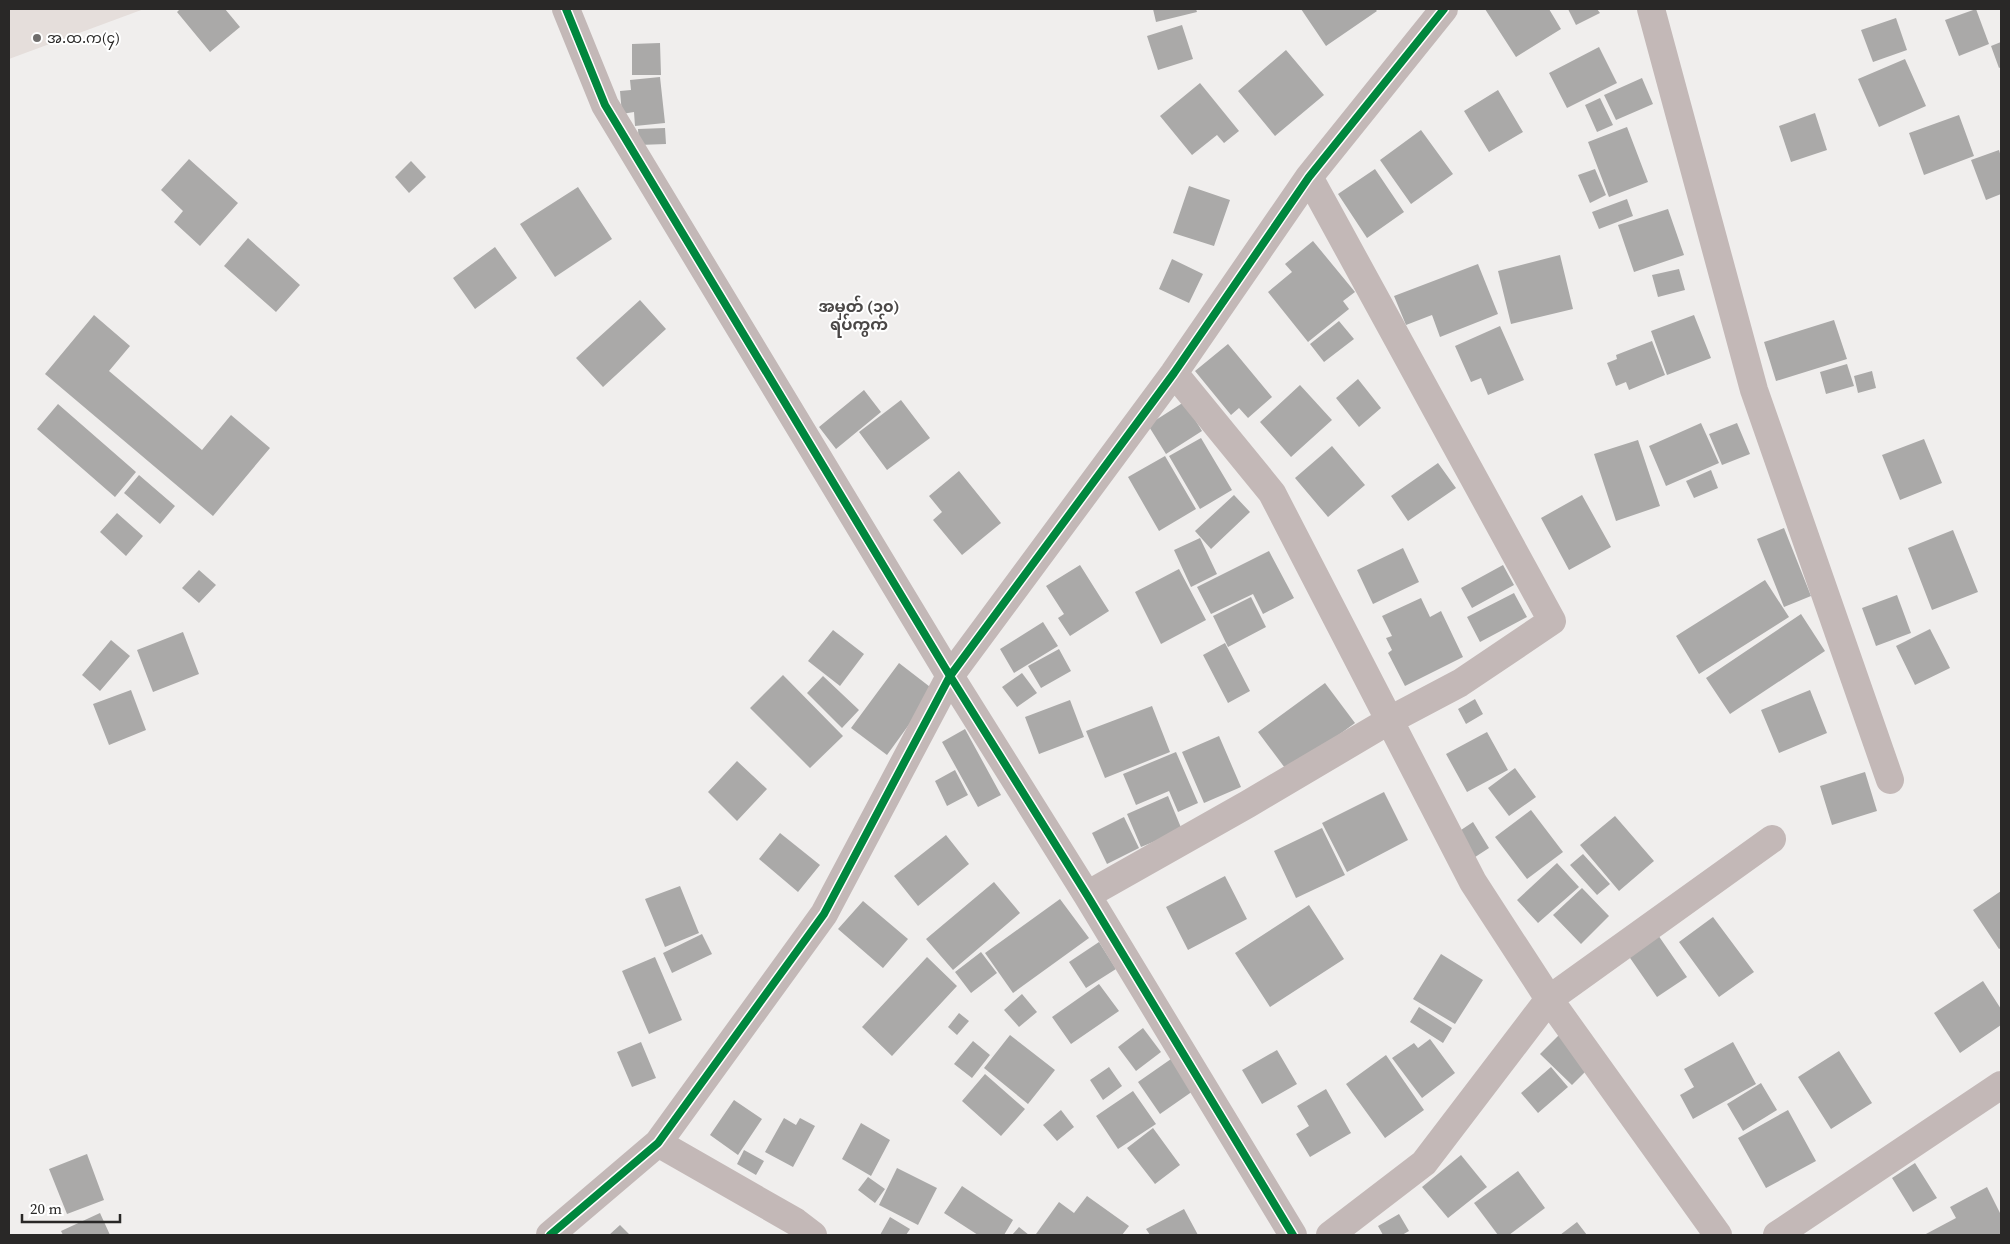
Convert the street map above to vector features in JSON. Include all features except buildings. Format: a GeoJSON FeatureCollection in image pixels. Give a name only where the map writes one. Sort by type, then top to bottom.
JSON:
{"type":"FeatureCollection","features":[{"type":"Feature","properties":{"kind":"street"},"geometry":{"type":"LineString","coordinates":[[566,9],[605,105],[950,676],[1087,895],[1293,1235]]}},
{"type":"Feature","properties":{"kind":"street"},"geometry":{"type":"LineString","coordinates":[[550,1235],[658,1143],[824,914],[950,676],[1174,372],[1309,177],[1444,9]]}},
{"type":"Feature","properties":{"kind":"street"},"geometry":{"type":"LineString","coordinates":[[1651,9],[1754,390],[1890,780]]}},
{"type":"Feature","properties":{"kind":"street"},"geometry":{"type":"LineString","coordinates":[[1087,895],[1248,804],[1390,720],[1460,683],[1552,622],[1309,177]]}},
{"type":"Feature","properties":{"kind":"street"},"geometry":{"type":"LineString","coordinates":[[1174,372],[1272,493],[1473,882],[1549,999],[1718,1235]]}},
{"type":"Feature","properties":{"kind":"street"},"geometry":{"type":"LineString","coordinates":[[1330,1235],[1424,1163],[1549,999],[1772,839]]}},
{"type":"Feature","properties":{"kind":"street"},"geometry":{"type":"LineString","coordinates":[[1777,1235],[2001,1085]]}},
{"type":"Feature","properties":{"kind":"street"},"geometry":{"type":"LineString","coordinates":[[658,1143],[796,1222],[813,1235]]}},
{"type":"Feature","properties":{"kind":"shaded area","name":"အ.ထ.က(၄)"},"geometry":{"type":"Polygon","coordinates":[[[9,9],[144,9],[9,59],[9,9]]]}},
{"type":"Feature","properties":{"kind":"cycle path"},"geometry":{"type":"LineString","coordinates":[[566,9],[605,105],[950,676],[1087,895],[1293,1235]]}},
{"type":"Feature","properties":{"kind":"cycle path"},"geometry":{"type":"LineString","coordinates":[[550,1235],[658,1143],[824,914],[950,676],[1174,373],[1309,177],[1444,9]]}},
{"type":"Feature","properties":{"kind":"place","name":"အ.ထ.က(၄)"},"geometry":{"type":"Point","coordinates":[37,38]}},
{"type":"Feature","properties":{"kind":"district","name":"အမှတ် (၁၀) ရပ်ကွက်"},"geometry":{"type":"Point","coordinates":[859,315]}}]}
